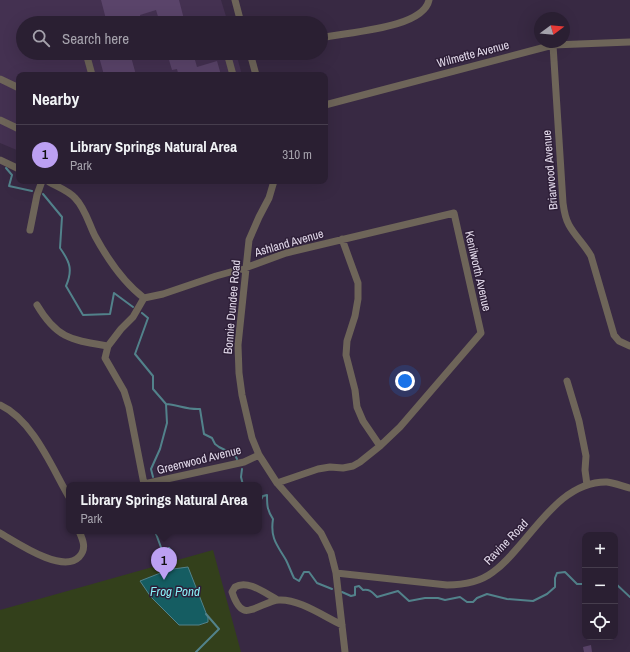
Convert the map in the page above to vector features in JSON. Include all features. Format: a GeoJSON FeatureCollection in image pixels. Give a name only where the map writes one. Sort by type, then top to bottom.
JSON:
{"type":"FeatureCollection","features":[{"type":"Feature","properties":{"kind":"street"},"geometry":{"type":"LineString","coordinates":[[235,0],[239,16]]}},
{"type":"Feature","properties":{"kind":"street"},"geometry":{"type":"LineString","coordinates":[[328,37],[368,30],[409,20],[423,12],[429,0]]}},
{"type":"Feature","properties":{"kind":"street","name":"Wilmette Avenue"},"geometry":{"type":"LineString","coordinates":[[570,44],[630,42]]}},
{"type":"Feature","properties":{"kind":"street","name":"Wilmette Avenue"},"geometry":{"type":"LineString","coordinates":[[328,104],[542,48]]}},
{"type":"Feature","properties":{"kind":"street","name":"Briarwood Avenue"},"geometry":{"type":"LineString","coordinates":[[553,48],[563,204],[565,214],[569,225],[591,256],[614,335],[619,341],[630,346]]}},
{"type":"Feature","properties":{"kind":"street"},"geometry":{"type":"LineString","coordinates":[[88,60],[91,72]]}},
{"type":"Feature","properties":{"kind":"street"},"geometry":{"type":"LineString","coordinates":[[229,60],[232,72]]}},
{"type":"Feature","properties":{"kind":"street"},"geometry":{"type":"LineString","coordinates":[[253,60],[255,72]]}},
{"type":"Feature","properties":{"kind":"street"},"geometry":{"type":"LineString","coordinates":[[0,79],[16,87]]}},
{"type":"Feature","properties":{"kind":"street"},"geometry":{"type":"LineString","coordinates":[[0,120],[16,128]]}},
{"type":"Feature","properties":{"kind":"street"},"geometry":{"type":"LineString","coordinates":[[0,160],[16,168]]}},
{"type":"Feature","properties":{"kind":"street"},"geometry":{"type":"LineString","coordinates":[[30,230],[37,195],[46,184]]}},
{"type":"Feature","properties":{"kind":"street"},"geometry":{"type":"LineString","coordinates":[[54,184],[70,193],[80,203],[96,237],[111,261],[127,282],[144,298],[133,317],[121,329],[108,346],[106,358],[124,391],[129,407],[144,482]]}},
{"type":"Feature","properties":{"kind":"street","name":"Bonnie Dundee Road"},"geometry":{"type":"LineString","coordinates":[[273,184],[269,198],[249,240],[238,345],[239,373],[248,424],[259,455],[277,483],[321,533],[332,553],[336,573],[345,652]]}},
{"type":"Feature","properties":{"kind":"street","name":"Ashland Avenue"},"geometry":{"type":"LineString","coordinates":[[144,298],[163,294],[245,268],[286,253],[454,214]]}},
{"type":"Feature","properties":{"kind":"street","name":"Kenilworth Avenue"},"geometry":{"type":"LineString","coordinates":[[380,446],[400,427],[481,333],[454,214]]}},
{"type":"Feature","properties":{"kind":"street"},"geometry":{"type":"LineString","coordinates":[[277,483],[318,469],[353,466],[380,446],[363,421],[357,407],[356,390],[346,356],[347,341],[356,316],[358,283],[342,239]]}},
{"type":"Feature","properties":{"kind":"street"},"geometry":{"type":"LineString","coordinates":[[37,305],[44,317],[62,334],[80,341],[108,346]]}},
{"type":"Feature","properties":{"kind":"street"},"geometry":{"type":"LineString","coordinates":[[567,381],[579,421],[586,456],[585,470],[587,485]]}},
{"type":"Feature","properties":{"kind":"street"},"geometry":{"type":"LineString","coordinates":[[0,405],[7,408],[18,418],[40,445],[53,466],[66,492]]}},
{"type":"Feature","properties":{"kind":"street","name":"Greenwood Avenue"},"geometry":{"type":"LineString","coordinates":[[157,482],[244,462],[259,455]]}},
{"type":"Feature","properties":{"kind":"street","name":"Ravine Road"},"geometry":{"type":"LineString","coordinates":[[336,573],[447,585],[460,585],[481,579],[493,572],[505,562],[551,510],[571,493],[587,485],[608,482],[630,488]]}},
{"type":"Feature","properties":{"kind":"street"},"geometry":{"type":"LineString","coordinates":[[0,533],[30,551],[61,562],[74,560],[81,554],[84,548],[80,534]]}},
{"type":"Feature","properties":{"kind":"street"},"geometry":{"type":"LineString","coordinates":[[278,600],[243,584],[235,587],[232,592],[241,608],[245,611],[278,600],[293,601],[342,625]]}},
{"type":"Feature","properties":{"kind":"shaded area"},"geometry":{"type":"Polygon","coordinates":[[[0,0],[221,0],[226,16],[16,16],[16,60],[238,60],[241,72],[16,72],[16,150],[0,143],[0,0]]]}},
{"type":"Feature","properties":{"kind":"shaded area"},"geometry":{"type":"Polygon","coordinates":[[[213,550],[241,652],[0,652],[0,610],[213,550]]]}},
{"type":"Feature","properties":{"kind":"water","name":"Frog Pond"},"geometry":{"type":"Polygon","coordinates":[[[169,547],[173,551],[173,569],[188,567],[208,618],[208,622],[199,625],[179,625],[151,597],[140,581],[168,570],[165,555],[169,547]]]}},
{"type":"Feature","properties":{"kind":"building"},"geometry":{"type":"Polygon","coordinates":[[[101,0],[179,0],[183,16],[158,16],[156,10],[140,16],[105,16],[101,0]]]}},
{"type":"Feature","properties":{"kind":"building"},"geometry":{"type":"Polygon","coordinates":[[[100,60],[132,60],[135,72],[103,72],[100,60]]]}},
{"type":"Feature","properties":{"kind":"building"},"geometry":{"type":"Polygon","coordinates":[[[169,60],[195,60],[197,67],[217,61],[220,72],[178,72],[177,69],[172,70],[169,60]]]}},
{"type":"Feature","properties":{"kind":"building"},"geometry":{"type":"Polygon","coordinates":[[[591,645],[592,652],[584,652],[583,647],[591,645]]]}},
{"type":"Feature","properties":{"kind":"waterway"},"geometry":{"type":"LineString","coordinates":[[6,168],[12,175],[9,186],[32,191]]}},
{"type":"Feature","properties":{"kind":"waterway"},"geometry":{"type":"LineString","coordinates":[[43,194],[62,217],[60,248],[68,262],[70,271],[66,286],[83,315],[110,314],[114,293],[133,307]]}},
{"type":"Feature","properties":{"kind":"waterway"},"geometry":{"type":"LineString","coordinates":[[142,313],[148,318],[135,354],[153,376],[153,389],[166,404],[167,423],[160,449],[151,469],[153,477]]}},
{"type":"Feature","properties":{"kind":"waterway"},"geometry":{"type":"LineString","coordinates":[[166,404],[191,409],[200,409],[204,434],[212,438],[215,444],[219,447],[235,455],[237,459]]}},
{"type":"Feature","properties":{"kind":"waterway"},"geometry":{"type":"LineString","coordinates":[[242,469],[242,482]]}},
{"type":"Feature","properties":{"kind":"waterway"},"geometry":{"type":"LineString","coordinates":[[262,498],[267,495],[268,507],[273,519],[273,536],[294,578],[299,581],[304,572],[309,572],[317,583],[332,589]]}},
{"type":"Feature","properties":{"kind":"waterway"},"geometry":{"type":"LineString","coordinates":[[156,534],[166,561]]}},
{"type":"Feature","properties":{"kind":"waterway"},"geometry":{"type":"LineString","coordinates":[[342,592],[351,596],[355,595],[355,587],[359,586],[363,590],[371,591],[377,597],[398,591],[409,601],[425,598],[438,598],[445,600],[460,597],[467,602],[473,602],[477,598],[487,594],[507,599],[533,601],[547,594],[555,587],[555,578],[557,573],[565,572],[577,584],[582,584]]}},
{"type":"Feature","properties":{"kind":"waterway"},"geometry":{"type":"LineString","coordinates":[[618,586],[630,597]]}},
{"type":"Feature","properties":{"kind":"waterway"},"geometry":{"type":"LineString","coordinates":[[196,652],[219,629],[206,614]]}},
{"type":"Feature","properties":{"kind":"place","name":"Library Springs Natural Area"},"geometry":{"type":"Point","coordinates":[164,580]}}]}
